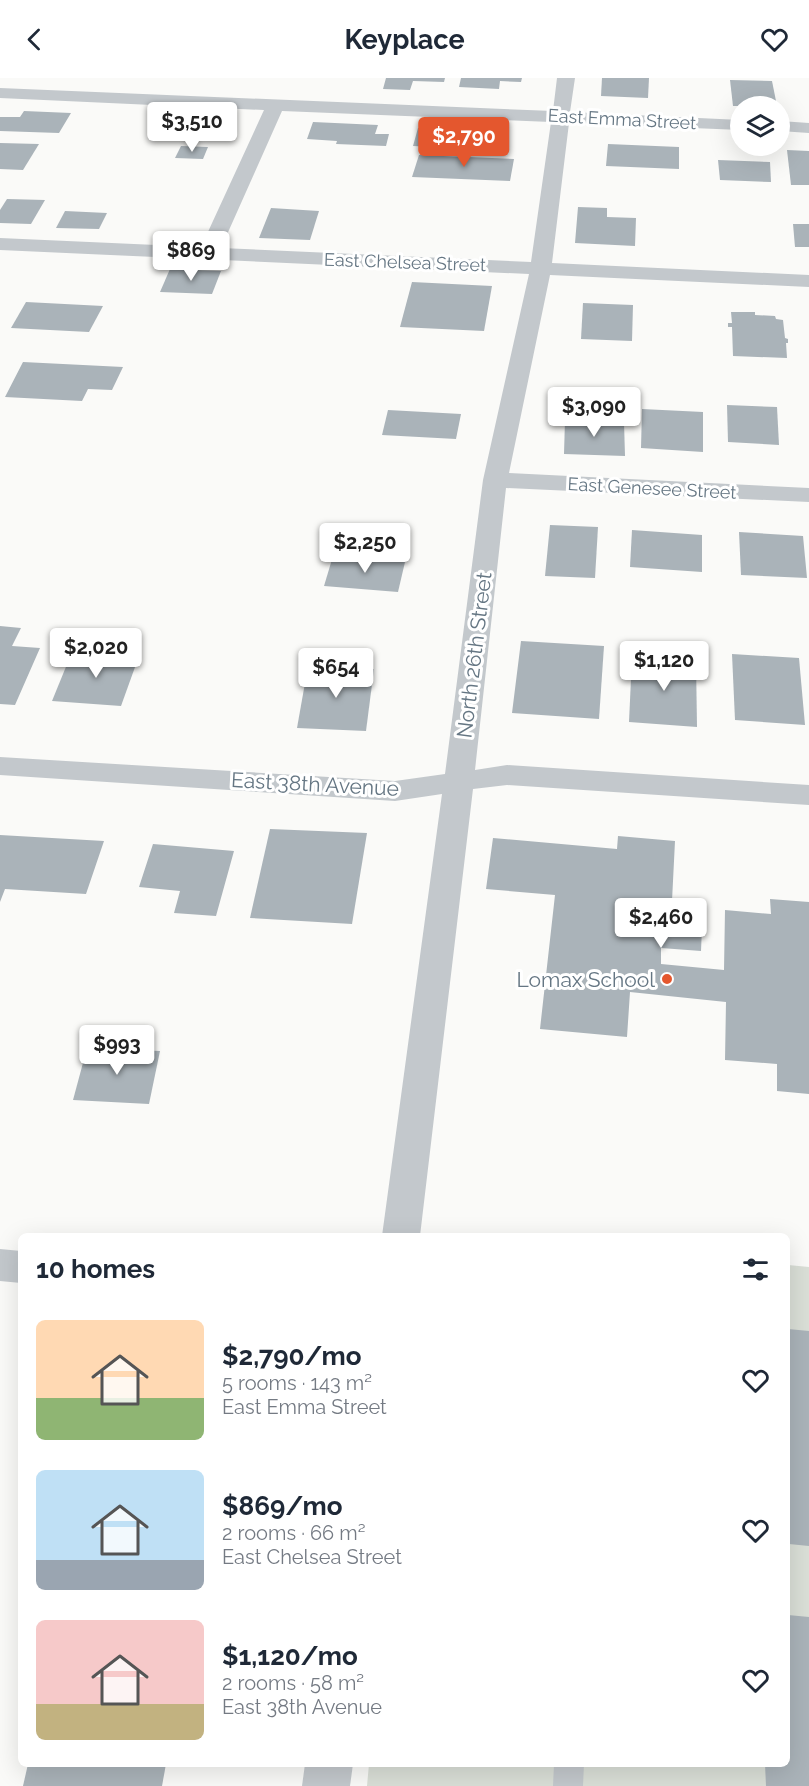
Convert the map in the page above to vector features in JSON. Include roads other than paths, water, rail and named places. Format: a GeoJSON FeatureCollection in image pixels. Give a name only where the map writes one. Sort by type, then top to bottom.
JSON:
{"type":"FeatureCollection","features":[{"type":"Feature","properties":{"kind":"street","name":"North 26th Street"},"geometry":{"type":"LineString","coordinates":[[401,1233],[495,480],[541,268],[566,78]]}},
{"type":"Feature","properties":{"kind":"street","name":"East Emma Street"},"geometry":{"type":"LineString","coordinates":[[0,93],[730,125]]}},
{"type":"Feature","properties":{"kind":"street"},"geometry":{"type":"LineString","coordinates":[[208,254],[276,104]]}},
{"type":"Feature","properties":{"kind":"street"},"geometry":{"type":"LineString","coordinates":[[790,127],[809,128]]}},
{"type":"Feature","properties":{"kind":"street","name":"East Chelsea Street"},"geometry":{"type":"LineString","coordinates":[[3,250],[208,254],[809,281]]}},
{"type":"Feature","properties":{"kind":"street","name":"East Genesee Street"},"geometry":{"type":"LineString","coordinates":[[495,480],[809,495]]}},
{"type":"Feature","properties":{"kind":"street","name":"East 38th Avenue"},"geometry":{"type":"LineString","coordinates":[[0,766],[395,791],[507,775],[809,795]]}},
{"type":"Feature","properties":{"kind":"street"},"geometry":{"type":"LineString","coordinates":[[0,1265],[18,1267]]}},
{"type":"Feature","properties":{"kind":"street"},"geometry":{"type":"LineString","coordinates":[[326,1786],[329,1767]]}},
{"type":"Feature","properties":{"kind":"lane"},"geometry":{"type":"LineString","coordinates":[[568,1786],[569,1767]]}},
{"type":"Feature","properties":{"kind":"place","name":"Lomax School"},"geometry":{"type":"Point","coordinates":[667,979]}}]}
